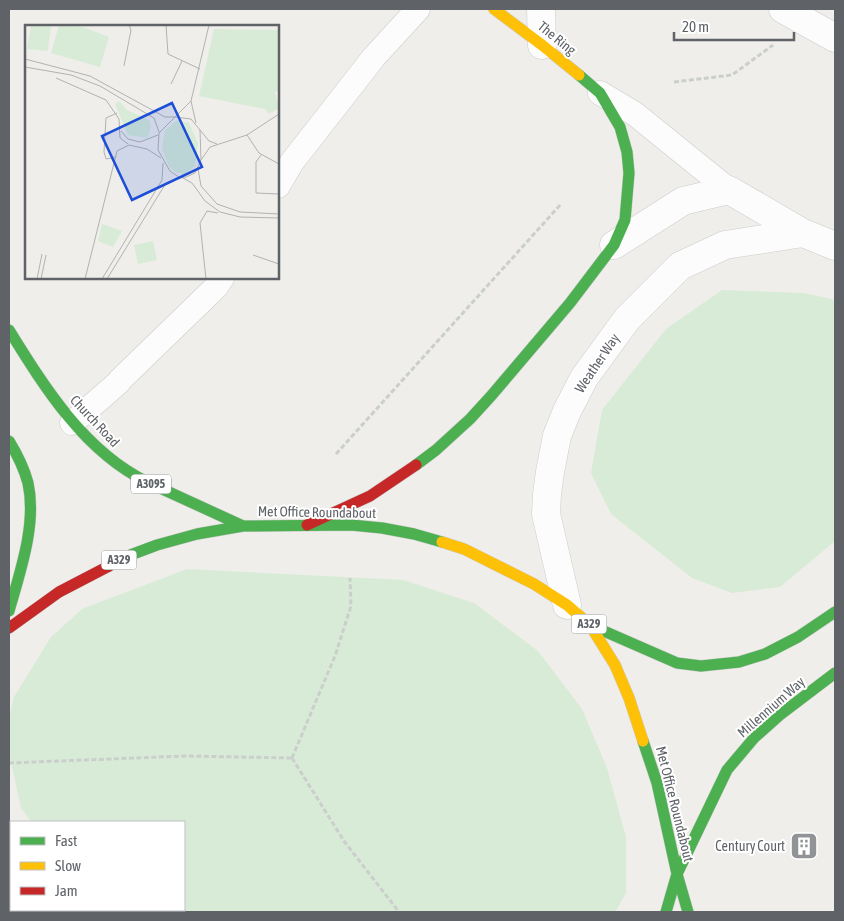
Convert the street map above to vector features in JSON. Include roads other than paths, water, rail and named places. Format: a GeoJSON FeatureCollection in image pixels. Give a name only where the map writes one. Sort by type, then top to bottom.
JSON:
{"type":"FeatureCollection","features":[{"type":"Feature","properties":{"kind":"main road","name":"The Ring"},"geometry":{"type":"LineString","coordinates":[[494,9],[542,45],[600,93]]}},
{"type":"Feature","properties":{"kind":"main road"},"geometry":{"type":"LineString","coordinates":[[307,525],[370,496],[404,474],[450,438],[470,419],[570,303],[614,246],[625,220],[629,173],[627,152],[620,127],[600,93]]}},
{"type":"Feature","properties":{"kind":"main road","name":"Church Road"},"geometry":{"type":"LineString","coordinates":[[9,330],[30,366],[72,423],[102,453],[133,475],[175,497],[243,526]]}},
{"type":"Feature","properties":{"kind":"main road"},"geometry":{"type":"LineString","coordinates":[[9,441],[17,454],[26,476],[30,513],[27,542],[9,610]]}},
{"type":"Feature","properties":{"kind":"main road","name":"Met Office Roundabout"},"geometry":{"type":"LineString","coordinates":[[9,628],[59,592],[126,557],[157,545],[197,534],[243,526],[307,525],[382,528],[414,534],[464,549],[534,584],[566,605],[590,625],[614,665],[634,712],[657,783],[677,874],[666,912]]}},
{"type":"Feature","properties":{"kind":"main road","name":"A329"},"geometry":{"type":"LineString","coordinates":[[590,625],[677,663],[702,666],[739,662],[765,654],[798,636],[835,612]]}},
{"type":"Feature","properties":{"kind":"main road","name":"Millennium Way"},"geometry":{"type":"LineString","coordinates":[[677,874],[727,770],[754,738],[781,714],[835,673]]}},
{"type":"Feature","properties":{"kind":"main road"},"geometry":{"type":"LineString","coordinates":[[677,874],[688,912]]}},
{"type":"Feature","properties":{"kind":"street"},"geometry":{"type":"LineString","coordinates":[[541,9],[542,45]]}},
{"type":"Feature","properties":{"kind":"street"},"geometry":{"type":"LineString","coordinates":[[783,9],[835,38]]}},
{"type":"Feature","properties":{"kind":"street"},"geometry":{"type":"LineString","coordinates":[[614,246],[684,201],[729,190],[803,233],[835,246]]}},
{"type":"Feature","properties":{"kind":"street","name":"Weather Way"},"geometry":{"type":"LineString","coordinates":[[566,605],[546,514],[547,494],[557,436],[584,378],[627,319],[680,266],[725,245],[803,233]]}},
{"type":"Feature","properties":{"kind":"lane"},"geometry":{"type":"LineString","coordinates":[[279,184],[292,162],[374,57],[418,9]]}},
{"type":"Feature","properties":{"kind":"lane"},"geometry":{"type":"LineString","coordinates":[[600,93],[635,114],[729,190]]}},
{"type":"Feature","properties":{"kind":"lane"},"geometry":{"type":"LineString","coordinates":[[72,423],[119,382],[216,287],[221,279]]}},
{"type":"Feature","properties":{"kind":"place","name":"Century Court"},"geometry":{"type":"Point","coordinates":[804,846]}}]}
